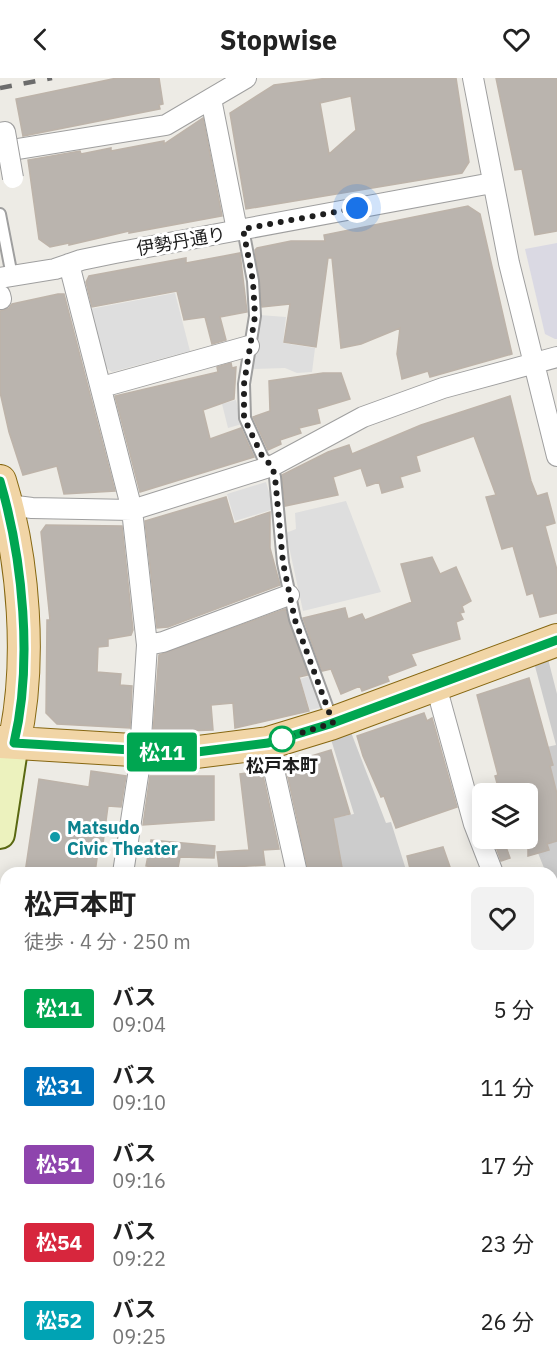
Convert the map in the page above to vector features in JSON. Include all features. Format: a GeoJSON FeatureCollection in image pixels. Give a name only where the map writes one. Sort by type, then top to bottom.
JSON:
{"type":"FeatureCollection","features":[{"type":"Feature","properties":{"kind":"main road"},"geometry":{"type":"LineString","coordinates":[[2,496],[17,544],[22,647],[22,708],[7,742]]}},
{"type":"Feature","properties":{"kind":"main road"},"geometry":{"type":"LineString","coordinates":[[0,545],[9,614],[7,742]]}},
{"type":"Feature","properties":{"kind":"main road"},"geometry":{"type":"LineString","coordinates":[[7,742],[140,751],[197,752],[268,743],[436,687],[557,640]]}},
{"type":"Feature","properties":{"kind":"street"},"geometry":{"type":"LineString","coordinates":[[0,152],[166,125],[246,78]]}},
{"type":"Feature","properties":{"kind":"street"},"geometry":{"type":"LineString","coordinates":[[473,78],[492,183],[532,364],[557,456]]}},
{"type":"Feature","properties":{"kind":"street"},"geometry":{"type":"LineString","coordinates":[[211,99],[240,230]]}},
{"type":"Feature","properties":{"kind":"street"},"geometry":{"type":"LineString","coordinates":[[0,133],[4,132],[13,178]]}},
{"type":"Feature","properties":{"kind":"street","name":"伊勢丹通り"},"geometry":{"type":"LineString","coordinates":[[6,277],[55,270],[115,252],[492,183]]}},
{"type":"Feature","properties":{"kind":"street"},"geometry":{"type":"LineString","coordinates":[[69,264],[132,510],[147,645],[140,751],[124,867]]}},
{"type":"Feature","properties":{"kind":"street"},"geometry":{"type":"LineString","coordinates":[[102,387],[249,346]]}},
{"type":"Feature","properties":{"kind":"street"},"geometry":{"type":"LineString","coordinates":[[2,496],[32,508],[132,510],[272,466],[363,417],[443,388],[557,357]]}},
{"type":"Feature","properties":{"kind":"street"},"geometry":{"type":"LineString","coordinates":[[147,645],[163,642],[289,595]]}},
{"type":"Feature","properties":{"kind":"street"},"geometry":{"type":"LineString","coordinates":[[436,687],[474,824],[491,867]]}},
{"type":"Feature","properties":{"kind":"street"},"geometry":{"type":"LineString","coordinates":[[0,834],[7,742]]}},
{"type":"Feature","properties":{"kind":"street"},"geometry":{"type":"LineString","coordinates":[[268,743],[296,867]]}},
{"type":"Feature","properties":{"kind":"lane"},"geometry":{"type":"LineString","coordinates":[[0,214],[6,277]]}},
{"type":"Feature","properties":{"kind":"lane"},"geometry":{"type":"LineString","coordinates":[[240,230],[253,281],[255,316],[244,384],[244,418],[263,458],[272,466],[279,496],[283,563],[289,595],[295,620],[333,723]]}},
{"type":"Feature","properties":{"kind":"shaded area"},"geometry":{"type":"Polygon","coordinates":[[[557,243],[557,339],[555,339],[545,334],[525,249],[557,243]]]}},
{"type":"Feature","properties":{"kind":"shaded area"},"geometry":{"type":"Polygon","coordinates":[[[175,293],[190,351],[112,372],[104,366],[90,309],[175,293]]]}},
{"type":"Feature","properties":{"kind":"shaded area"},"geometry":{"type":"Polygon","coordinates":[[[259,315],[286,317],[283,343],[315,348],[312,372],[297,373],[285,368],[251,369],[259,315]]]}},
{"type":"Feature","properties":{"kind":"shaded area"},"geometry":{"type":"Polygon","coordinates":[[[236,400],[242,424],[228,428],[222,404],[236,400]]]}},
{"type":"Feature","properties":{"kind":"shaded area"},"geometry":{"type":"Polygon","coordinates":[[[266,482],[274,509],[235,521],[227,494],[266,482]]]}},
{"type":"Feature","properties":{"kind":"shaded area"},"geometry":{"type":"Polygon","coordinates":[[[346,501],[381,592],[303,611],[286,533],[296,529],[295,513],[346,501]]]}},
{"type":"Feature","properties":{"kind":"shaded area"},"geometry":{"type":"Polygon","coordinates":[[[546,651],[557,694],[557,867],[544,867],[537,849],[538,783],[524,783],[514,754],[556,745],[532,655],[546,651]]]}},
{"type":"Feature","properties":{"kind":"shaded area"},"geometry":{"type":"Polygon","coordinates":[[[313,675],[323,707],[310,710],[300,679],[313,675]]]}},
{"type":"Feature","properties":{"kind":"shaded area"},"geometry":{"type":"Polygon","coordinates":[[[349,727],[386,823],[391,822],[405,867],[301,867],[291,826],[354,814],[329,733],[349,727]]]}},
{"type":"Feature","properties":{"kind":"building"},"geometry":{"type":"Polygon","coordinates":[[[117,78],[159,78],[163,104],[159,105],[160,109],[23,136],[16,99],[117,78]]]}},
{"type":"Feature","properties":{"kind":"building"},"geometry":{"type":"Polygon","coordinates":[[[328,78],[456,78],[469,162],[462,173],[246,209],[230,113],[274,85],[328,78]],[[351,96],[320,103],[329,154],[356,130],[351,96]]]}},
{"type":"Feature","properties":{"kind":"building"},"geometry":{"type":"Polygon","coordinates":[[[496,78],[557,78],[557,231],[535,235],[522,169],[515,170],[496,78]]]}},
{"type":"Feature","properties":{"kind":"building"},"geometry":{"type":"Polygon","coordinates":[[[203,118],[222,216],[129,233],[129,231],[69,245],[69,243],[50,247],[39,239],[28,160],[80,151],[81,154],[111,148],[111,151],[164,141],[164,144],[203,118]]]}},
{"type":"Feature","properties":{"kind":"building"},"geometry":{"type":"Polygon","coordinates":[[[468,206],[480,214],[512,354],[430,377],[428,371],[402,379],[397,354],[400,328],[361,344],[341,348],[332,258],[328,258],[316,347],[284,342],[290,304],[262,307],[255,250],[257,248],[291,241],[325,241],[324,235],[468,206]]]}},
{"type":"Feature","properties":{"kind":"building"},"geometry":{"type":"Polygon","coordinates":[[[240,253],[247,312],[220,317],[226,340],[212,344],[205,317],[184,320],[177,291],[92,307],[86,282],[89,276],[186,258],[186,263],[240,253]]]}},
{"type":"Feature","properties":{"kind":"building"},"geometry":{"type":"Polygon","coordinates":[[[64,294],[115,491],[64,494],[57,466],[23,475],[9,432],[0,392],[0,311],[9,308],[12,304],[64,294]]]}},
{"type":"Feature","properties":{"kind":"building"},"geometry":{"type":"Polygon","coordinates":[[[231,363],[232,368],[236,367],[234,399],[203,410],[210,439],[241,428],[254,457],[140,492],[115,396],[218,372],[217,367],[231,363]]]}},
{"type":"Feature","properties":{"kind":"building"},"geometry":{"type":"Polygon","coordinates":[[[323,373],[341,373],[350,399],[317,409],[320,423],[299,428],[301,433],[280,440],[281,444],[268,450],[253,417],[270,411],[269,381],[323,373]]]}},
{"type":"Feature","properties":{"kind":"building"},"geometry":{"type":"Polygon","coordinates":[[[510,396],[531,481],[537,496],[547,493],[555,523],[545,526],[557,570],[557,613],[540,617],[533,593],[527,595],[513,546],[502,549],[486,497],[496,495],[474,436],[416,456],[420,471],[400,477],[403,487],[382,493],[379,482],[367,486],[361,468],[333,477],[338,495],[285,506],[282,475],[328,452],[349,445],[352,454],[421,425],[510,396]]]}},
{"type":"Feature","properties":{"kind":"building"},"geometry":{"type":"Polygon","coordinates":[[[226,497],[234,524],[270,512],[270,548],[280,585],[168,627],[157,628],[145,521],[226,497]]]}},
{"type":"Feature","properties":{"kind":"building"},"geometry":{"type":"Polygon","coordinates":[[[46,525],[122,526],[133,630],[131,635],[108,639],[108,646],[98,647],[97,672],[121,674],[120,685],[132,686],[130,728],[57,724],[46,713],[47,620],[50,620],[41,532],[46,525]]]}},
{"type":"Feature","properties":{"kind":"building"},"geometry":{"type":"Polygon","coordinates":[[[432,557],[440,574],[456,567],[471,601],[462,606],[464,612],[460,613],[463,619],[456,622],[460,639],[411,654],[416,665],[387,676],[389,681],[362,691],[360,686],[341,694],[331,669],[322,671],[303,618],[345,608],[348,619],[362,614],[365,620],[412,602],[401,564],[432,557]]]}},
{"type":"Feature","properties":{"kind":"building"},"geometry":{"type":"Polygon","coordinates":[[[285,609],[308,675],[299,677],[309,711],[235,728],[233,703],[211,705],[213,730],[153,732],[159,655],[285,609]]]}},
{"type":"Feature","properties":{"kind":"building"},"geometry":{"type":"Polygon","coordinates":[[[529,678],[553,765],[550,766],[557,794],[557,841],[547,844],[549,850],[528,856],[528,849],[538,849],[538,783],[497,783],[495,776],[498,775],[477,695],[529,678]]]}},
{"type":"Feature","properties":{"kind":"building"},"geometry":{"type":"Polygon","coordinates":[[[424,713],[427,721],[432,718],[457,807],[396,828],[384,796],[381,797],[363,756],[357,736],[424,713]]]}},
{"type":"Feature","properties":{"kind":"building"},"geometry":{"type":"Polygon","coordinates":[[[331,750],[350,814],[333,818],[342,867],[308,867],[285,764],[331,750]]]}},
{"type":"Feature","properties":{"kind":"building"},"geometry":{"type":"Polygon","coordinates":[[[91,771],[126,776],[121,807],[108,806],[102,851],[98,851],[96,867],[26,867],[39,779],[89,787],[91,771]]]}},
{"type":"Feature","properties":{"kind":"building"},"geometry":{"type":"Polygon","coordinates":[[[262,771],[279,849],[263,850],[265,865],[219,867],[217,852],[249,850],[240,774],[262,771]]]}},
{"type":"Feature","properties":{"kind":"building"},"geometry":{"type":"Polygon","coordinates":[[[150,776],[214,776],[214,820],[143,825],[150,776]]]}},
{"type":"Feature","properties":{"kind":"building"},"geometry":{"type":"Polygon","coordinates":[[[151,840],[215,846],[214,858],[180,857],[178,867],[146,866],[151,840]]]}},
{"type":"Feature","properties":{"kind":"building"},"geometry":{"type":"Polygon","coordinates":[[[443,847],[450,867],[410,867],[407,856],[443,847]]]}},
{"type":"Feature","properties":{"kind":"building"},"geometry":{"type":"Polygon","coordinates":[[[497,849],[507,849],[510,858],[501,861],[497,849]]]}},
{"type":"Feature","properties":{"kind":"railway"},"geometry":{"type":"LineString","coordinates":[[0,88],[52,78]]}},
{"type":"Feature","properties":{"kind":"bus line","name":"松11"},"geometry":{"type":"LineString","coordinates":[[0,481],[17,544],[20,584],[22,708],[14,743],[165,752],[197,752],[268,743],[296,736],[436,687],[557,640]]}},
{"type":"Feature","properties":{"kind":"place","name":"松戸本町"},"geometry":{"type":"Point","coordinates":[282,739]}},
{"type":"Feature","properties":{"kind":"place","name":"Matsudo Civic Theater"},"geometry":{"type":"Point","coordinates":[55,837]}},
{"type":"Feature","properties":{"kind":"route"},"geometry":{"type":"LineString","coordinates":[[282,739],[333,723],[295,620],[289,595],[283,563],[279,496],[272,466],[263,458],[244,418],[244,384],[255,316],[253,281],[243,229],[357,208]]}}]}
